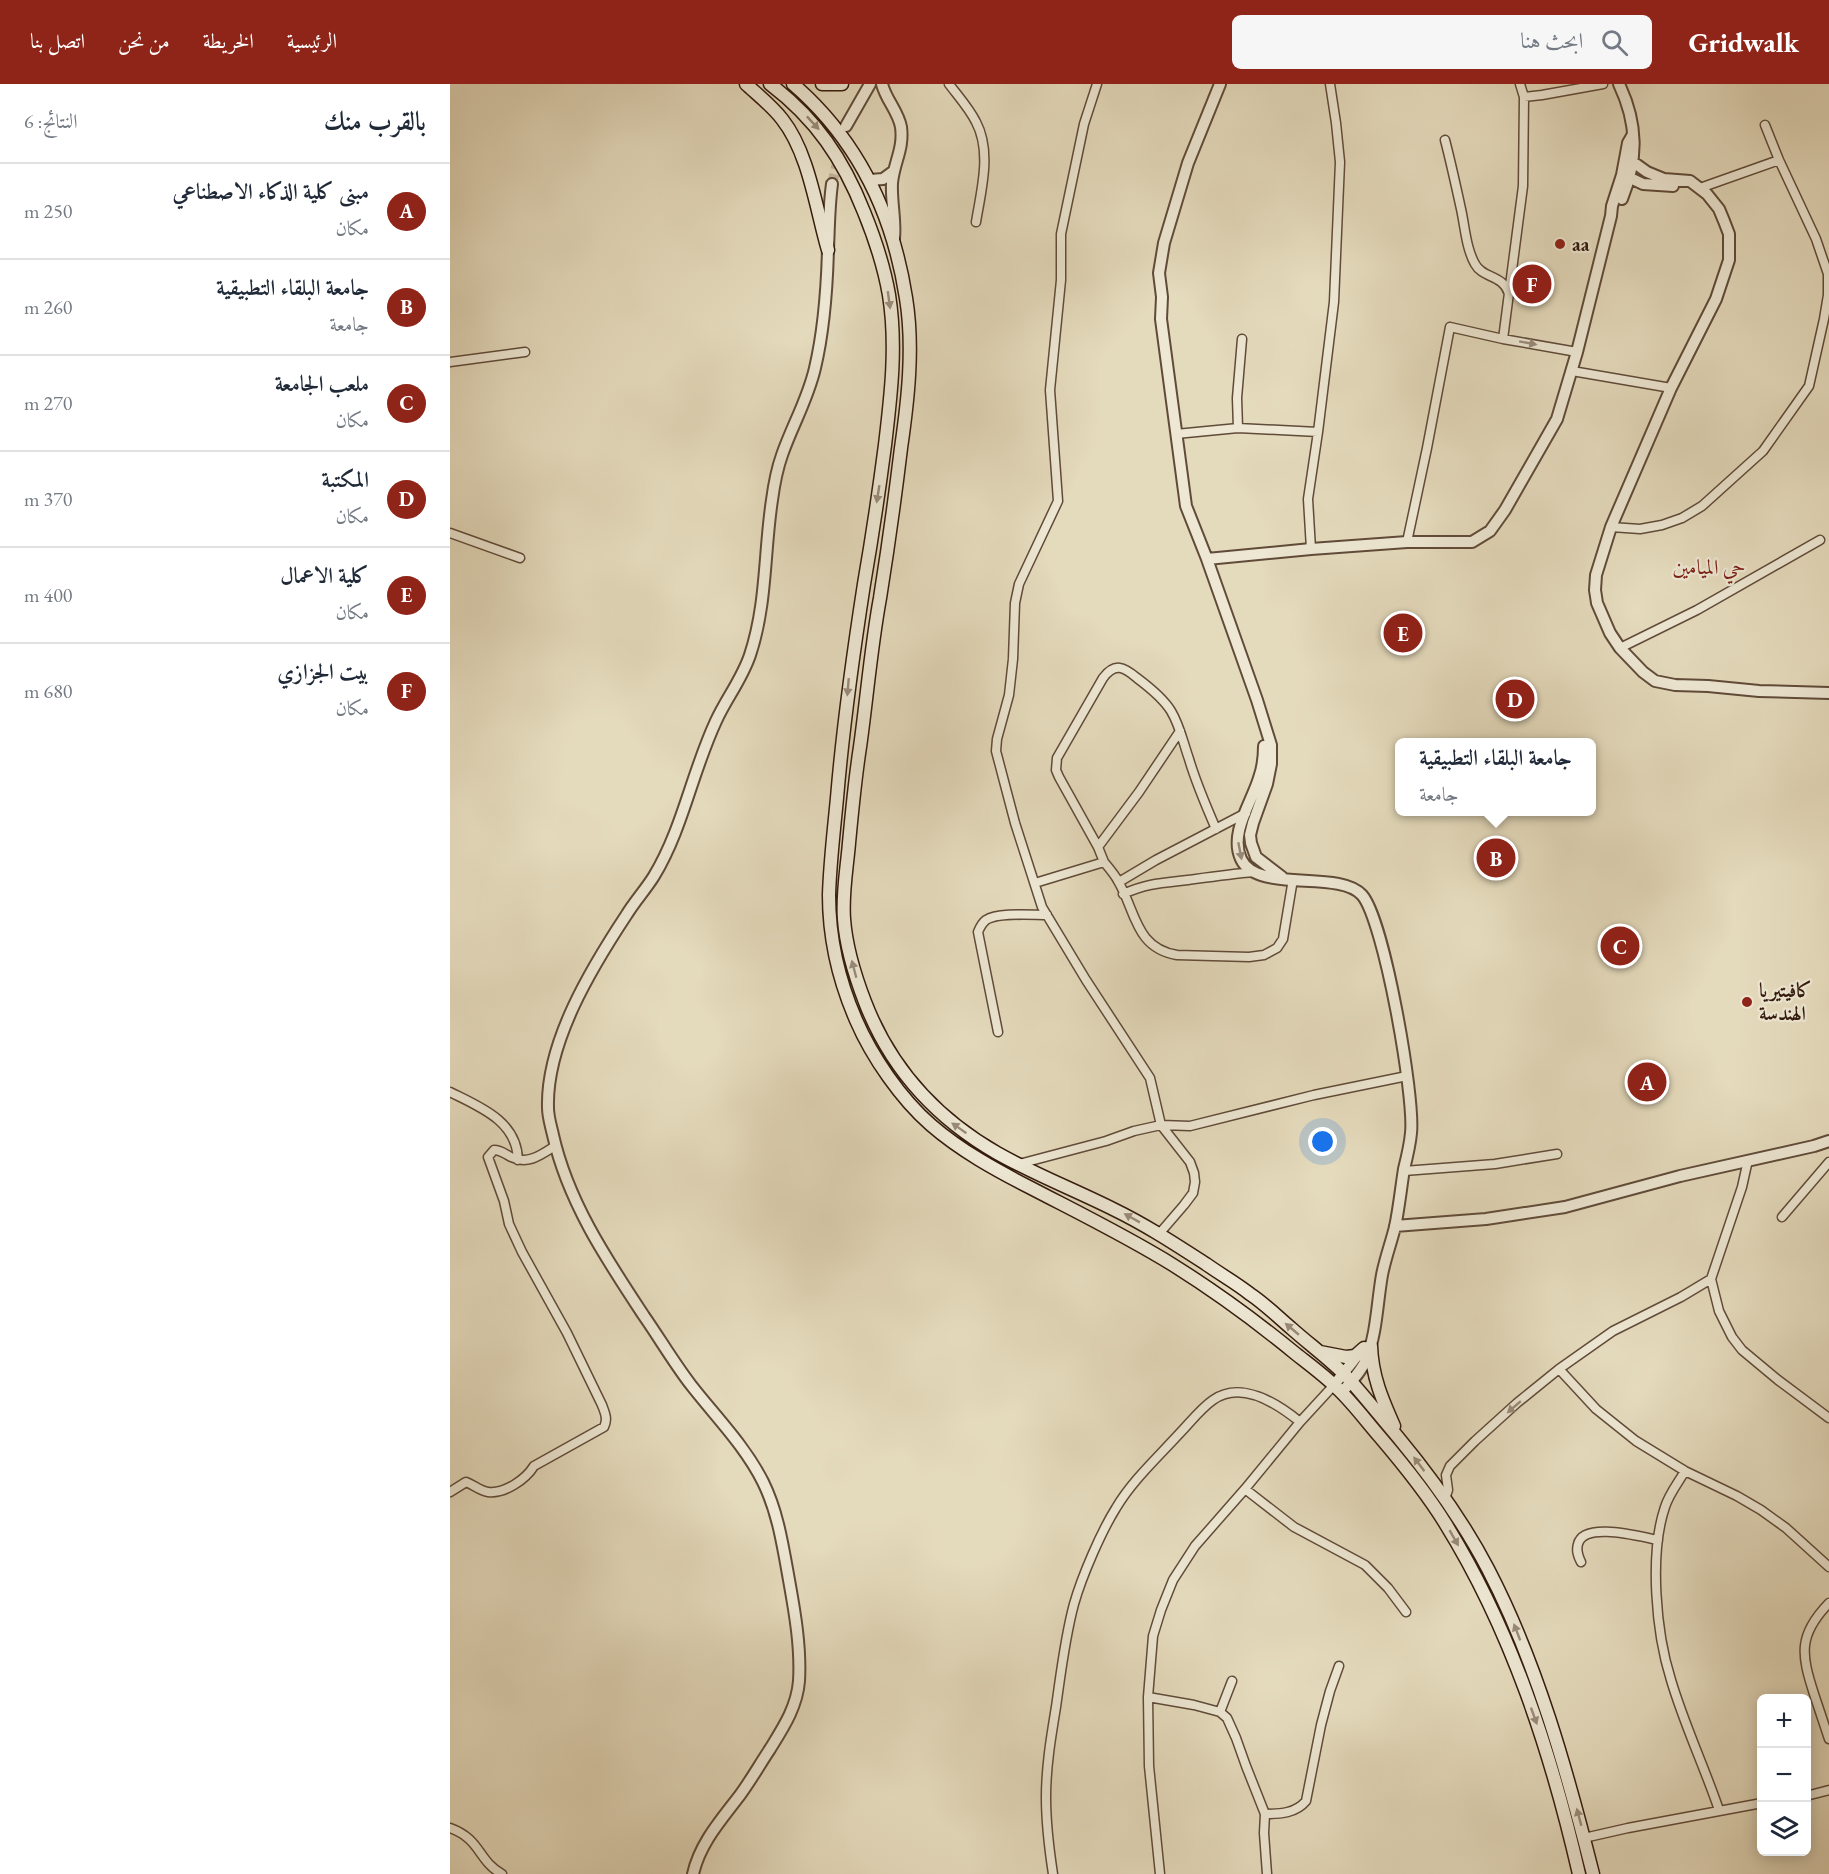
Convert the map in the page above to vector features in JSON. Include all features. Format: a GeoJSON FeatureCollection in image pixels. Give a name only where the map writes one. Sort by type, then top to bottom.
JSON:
{"type":"FeatureCollection","features":[{"type":"Feature","properties":{"kind":"main road"},"geometry":{"type":"LineString","coordinates":[[746,84],[783,121],[795,142],[812,186],[828,250]]}},
{"type":"Feature","properties":{"kind":"main road"},"geometry":{"type":"LineString","coordinates":[[770,84],[813,123],[826,139],[855,189],[881,259],[889,297],[893,333],[890,402],[849,680],[829,896],[838,968],[857,1022],[870,1048],[905,1098],[929,1124],[986,1164],[1177,1267],[1227,1301],[1338,1388],[1404,1466],[1443,1519],[1478,1580],[1503,1633],[1536,1720],[1568,1825],[1579,1874]]}},
{"type":"Feature","properties":{"kind":"main road"},"geometry":{"type":"LineString","coordinates":[[793,84],[832,122],[870,180],[894,240],[907,302],[909,369],[905,421],[873,638],[844,884],[844,920],[854,970],[865,1003],[893,1060],[910,1083],[953,1125],[998,1153],[1160,1234],[1250,1293],[1347,1378],[1402,1443],[1445,1499],[1487,1566],[1513,1622],[1538,1688],[1578,1813],[1593,1874]]}},
{"type":"Feature","properties":{"kind":"main road"},"geometry":{"type":"LineString","coordinates":[[822,84],[842,84]]}},
{"type":"Feature","properties":{"kind":"main road"},"geometry":{"type":"LineString","coordinates":[[856,636],[873,638]]}},
{"type":"Feature","properties":{"kind":"main road"},"geometry":{"type":"LineString","coordinates":[[1318,1351],[1328,1355],[1346,1357],[1355,1356],[1367,1347],[1377,1386],[1402,1443]]}},
{"type":"Feature","properties":{"kind":"street"},"geometry":{"type":"LineString","coordinates":[[949,84],[977,123],[983,142],[983,171],[976,222]]}},
{"type":"Feature","properties":{"kind":"street"},"geometry":{"type":"LineString","coordinates":[[1097,84],[1084,124],[1061,234],[1061,280],[1050,390],[1058,501],[1018,584],[1009,695],[996,751],[1015,823],[1047,915],[1150,1078],[1161,1125],[1190,1162],[1194,1173],[1193,1193],[1160,1234]]}},
{"type":"Feature","properties":{"kind":"street"},"geometry":{"type":"LineString","coordinates":[[1220,84],[1188,163],[1164,243],[1159,273],[1162,330],[1186,506],[1257,700],[1270,745],[1271,764],[1267,784],[1253,823],[1251,843],[1256,857],[1287,878]]}},
{"type":"Feature","properties":{"kind":"street"},"geometry":{"type":"LineString","coordinates":[[1311,549],[1308,499],[1334,302],[1340,162],[1330,84]]}},
{"type":"Feature","properties":{"kind":"street"},"geometry":{"type":"LineString","coordinates":[[1503,339],[1523,186],[1524,97],[1520,84]]}},
{"type":"Feature","properties":{"kind":"street"},"geometry":{"type":"LineString","coordinates":[[1524,97],[1603,84]]}},
{"type":"Feature","properties":{"kind":"street"},"geometry":{"type":"LineString","coordinates":[[1207,559],[1407,542],[1472,542],[1490,531],[1557,419],[1577,352],[1612,206],[1633,162],[1635,146],[1629,111],[1619,84]]}},
{"type":"Feature","properties":{"kind":"street"},"geometry":{"type":"LineString","coordinates":[[846,126],[868,87],[874,92],[884,89],[897,114],[902,137],[892,189],[894,240]]}},
{"type":"Feature","properties":{"kind":"street"},"geometry":{"type":"LineString","coordinates":[[1611,527],[1640,529],[1662,525],[1682,518],[1702,506],[1763,451],[1809,386],[1827,303],[1828,274],[1816,238],[1779,160],[1765,124]]}},
{"type":"Feature","properties":{"kind":"street"},"geometry":{"type":"LineString","coordinates":[[1626,176],[1628,143],[1632,136]]}},
{"type":"Feature","properties":{"kind":"street"},"geometry":{"type":"LineString","coordinates":[[1445,140],[1475,265],[1503,282],[1509,294]]}},
{"type":"Feature","properties":{"kind":"street"},"geometry":{"type":"LineString","coordinates":[[1626,176],[1651,185],[1697,186],[1779,160]]}},
{"type":"Feature","properties":{"kind":"street"},"geometry":{"type":"LineString","coordinates":[[1633,162],[1658,177],[1687,180],[1707,194],[1725,221],[1729,234],[1729,260],[1716,298],[1671,388],[1611,527],[1596,575],[1594,590],[1597,603],[1610,633],[1620,648],[1642,672],[1655,681],[1665,684],[1759,691],[1829,693]]}},
{"type":"Feature","properties":{"kind":"street"},"geometry":{"type":"LineString","coordinates":[[870,180],[883,179],[894,171]]}},
{"type":"Feature","properties":{"kind":"street"},"geometry":{"type":"LineString","coordinates":[[693,1874],[701,1849],[751,1781],[782,1732],[791,1712],[799,1680],[795,1610],[783,1547],[771,1500],[762,1479],[746,1453],[689,1382],[590,1232],[566,1181],[555,1146],[548,1112],[549,1089],[555,1051],[575,1002],[610,940],[654,877],[680,823],[695,774],[715,722],[747,664],[753,645],[765,590],[771,502],[777,474],[781,457],[811,387],[822,331],[832,184]]}},
{"type":"Feature","properties":{"kind":"street"},"geometry":{"type":"LineString","coordinates":[[1407,542],[1450,327],[1577,352]]}},
{"type":"Feature","properties":{"kind":"street"},"geometry":{"type":"LineString","coordinates":[[1238,428],[1237,398],[1242,339]]}},
{"type":"Feature","properties":{"kind":"street"},"geometry":{"type":"LineString","coordinates":[[450,362],[525,352]]}},
{"type":"Feature","properties":{"kind":"street"},"geometry":{"type":"LineString","coordinates":[[1572,371],[1671,388]]}},
{"type":"Feature","properties":{"kind":"street"},"geometry":{"type":"LineString","coordinates":[[1176,434],[1238,428],[1318,432]]}},
{"type":"Feature","properties":{"kind":"street"},"geometry":{"type":"LineString","coordinates":[[450,534],[520,558]]}},
{"type":"Feature","properties":{"kind":"street"},"geometry":{"type":"LineString","coordinates":[[1620,648],[1698,610],[1820,540]]}},
{"type":"Feature","properties":{"kind":"street"},"geometry":{"type":"LineString","coordinates":[[1216,829],[1170,709],[1150,688],[1127,670],[1121,667],[1108,672],[1055,764],[1059,777],[1104,862],[1119,882],[1142,935],[1166,953],[1177,955],[1249,957],[1264,955],[1276,948],[1283,939],[1287,878]]}},
{"type":"Feature","properties":{"kind":"street"},"geometry":{"type":"LineString","coordinates":[[1098,847],[1180,731]]}},
{"type":"Feature","properties":{"kind":"street"},"geometry":{"type":"LineString","coordinates":[[1160,1874],[1149,1766],[1148,1697],[1154,1636],[1161,1610],[1173,1580],[1195,1546],[1300,1422],[1365,1362],[1367,1347],[1374,1330],[1382,1275],[1395,1226],[1412,1132],[1407,1076],[1383,949],[1364,897],[1350,886],[1287,878],[1266,878],[1246,867],[1241,859],[1238,836],[1260,777],[1266,734]]}},
{"type":"Feature","properties":{"kind":"street"},"geometry":{"type":"LineString","coordinates":[[1119,882],[1149,863],[1245,813]]}},
{"type":"Feature","properties":{"kind":"street"},"geometry":{"type":"LineString","coordinates":[[1035,883],[1104,862]]}},
{"type":"Feature","properties":{"kind":"street"},"geometry":{"type":"LineString","coordinates":[[1123,894],[1155,882],[1254,872]]}},
{"type":"Feature","properties":{"kind":"street"},"geometry":{"type":"LineString","coordinates":[[998,1032],[978,932],[989,918],[1047,915]]}},
{"type":"Feature","properties":{"kind":"street"},"geometry":{"type":"LineString","coordinates":[[1019,1164],[1161,1125],[1190,1126],[1314,1095],[1407,1076]]}},
{"type":"Feature","properties":{"kind":"street"},"geometry":{"type":"LineString","coordinates":[[450,1092],[480,1107],[506,1126],[518,1150],[518,1160]]}},
{"type":"Feature","properties":{"kind":"street"},"geometry":{"type":"LineString","coordinates":[[1395,1226],[1486,1219],[1565,1207],[1680,1176],[1829,1141]]}},
{"type":"Feature","properties":{"kind":"street"},"geometry":{"type":"LineString","coordinates":[[450,1492],[466,1482],[489,1492],[503,1490],[526,1476],[543,1460],[604,1427],[606,1422],[607,1417],[602,1405],[567,1333],[535,1279],[509,1224],[504,1201],[488,1157],[494,1150],[499,1150],[518,1160],[526,1161],[538,1157],[555,1146]]}},
{"type":"Feature","properties":{"kind":"street"},"geometry":{"type":"LineString","coordinates":[[1404,1171],[1495,1164],[1557,1154]]}},
{"type":"Feature","properties":{"kind":"street"},"geometry":{"type":"LineString","coordinates":[[1749,1160],[1711,1279],[1719,1311],[1732,1337],[1742,1350],[1829,1418]]}},
{"type":"Feature","properties":{"kind":"street"},"geometry":{"type":"LineString","coordinates":[[1782,1217],[1829,1162]]}},
{"type":"Feature","properties":{"kind":"street"},"geometry":{"type":"LineString","coordinates":[[1445,1499],[1448,1490],[1446,1475],[1453,1462],[1517,1403],[1559,1369],[1613,1331],[1681,1297],[1711,1279]]}},
{"type":"Feature","properties":{"kind":"street"},"geometry":{"type":"LineString","coordinates":[[1559,1369],[1604,1416],[1636,1441],[1685,1471],[1761,1510],[1786,1528],[1829,1567]]}},
{"type":"Feature","properties":{"kind":"street"},"geometry":{"type":"LineString","coordinates":[[1053,1874],[1047,1827],[1047,1774],[1068,1630],[1074,1602],[1116,1507],[1135,1482],[1203,1409],[1221,1395],[1241,1392],[1254,1395],[1285,1410],[1300,1422]]}},
{"type":"Feature","properties":{"kind":"street"},"geometry":{"type":"LineString","coordinates":[[1685,1471],[1665,1507],[1658,1540],[1656,1576],[1661,1636],[1670,1680],[1719,1810]]}},
{"type":"Feature","properties":{"kind":"street"},"geometry":{"type":"LineString","coordinates":[[1245,1489],[1294,1527],[1365,1565],[1388,1588],[1406,1612]]}},
{"type":"Feature","properties":{"kind":"street"},"geometry":{"type":"LineString","coordinates":[[1581,1562],[1577,1552],[1579,1540],[1584,1534],[1613,1533],[1658,1540]]}},
{"type":"Feature","properties":{"kind":"street"},"geometry":{"type":"LineString","coordinates":[[1829,1603],[1811,1626],[1806,1637],[1804,1652],[1807,1673],[1829,1739]]}},
{"type":"Feature","properties":{"kind":"street"},"geometry":{"type":"LineString","coordinates":[[1266,1814],[1287,1812],[1306,1801],[1321,1725],[1339,1666]]}},
{"type":"Feature","properties":{"kind":"street"},"geometry":{"type":"LineString","coordinates":[[1220,1712],[1232,1681]]}},
{"type":"Feature","properties":{"kind":"street"},"geometry":{"type":"LineString","coordinates":[[1148,1697],[1194,1704],[1220,1712],[1227,1718],[1266,1814],[1264,1833],[1267,1874]]}},
{"type":"Feature","properties":{"kind":"street"},"geometry":{"type":"LineString","coordinates":[[1811,1795],[1829,1790]]}},
{"type":"Feature","properties":{"kind":"street"},"geometry":{"type":"LineString","coordinates":[[1584,1838],[1757,1804]]}},
{"type":"Feature","properties":{"kind":"street"},"geometry":{"type":"LineString","coordinates":[[450,1828],[473,1841],[487,1862],[502,1874]]}},
{"type":"Feature","properties":{"kind":"tunnel"},"geometry":{"type":"LineString","coordinates":[[832,184],[844,135]]}},
{"type":"Feature","properties":{"kind":"place","name":"aa"},"geometry":{"type":"Point","coordinates":[1560,244]}},
{"type":"Feature","properties":{"kind":"place","name":"بيت الجزازي"},"geometry":{"type":"Point","coordinates":[1532,284]}},
{"type":"Feature","properties":{"kind":"place","name":"كلية الاعمال"},"geometry":{"type":"Point","coordinates":[1403,633]}},
{"type":"Feature","properties":{"kind":"place","name":"المكتبة"},"geometry":{"type":"Point","coordinates":[1515,699]}},
{"type":"Feature","properties":{"kind":"place","name":"جامعة البلقاء التطبيقية"},"geometry":{"type":"Point","coordinates":[1496,858]}},
{"type":"Feature","properties":{"kind":"place","name":"ملعب الجامعة"},"geometry":{"type":"Point","coordinates":[1620,946]}},
{"type":"Feature","properties":{"kind":"place","name":"كافيتيريا الهندسة"},"geometry":{"type":"Point","coordinates":[1747,1002]}},
{"type":"Feature","properties":{"kind":"place","name":"مبنى كلية الذكاء الاصطناعي"},"geometry":{"type":"Point","coordinates":[1647,1082]}},
{"type":"Feature","properties":{"kind":"district","name":"حي الميامين"},"geometry":{"type":"Point","coordinates":[1709,566]}}]}
